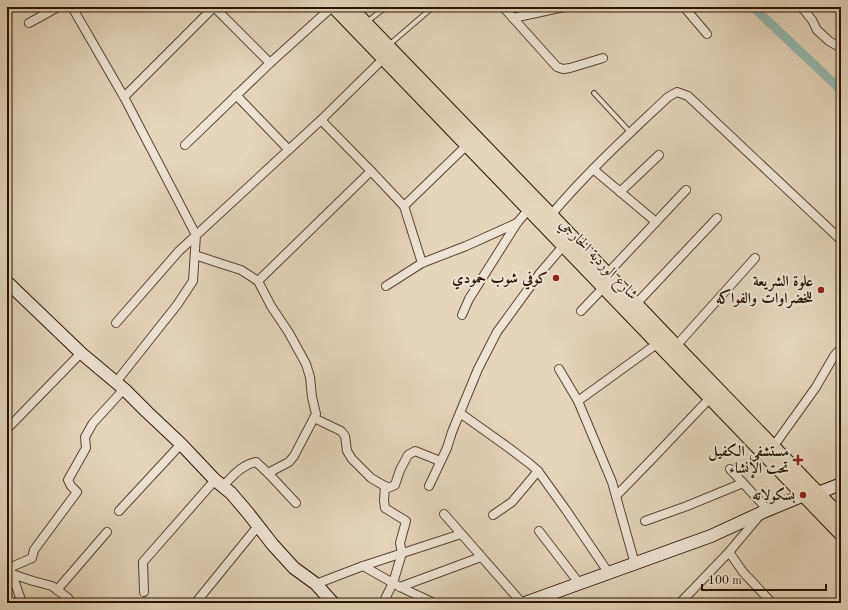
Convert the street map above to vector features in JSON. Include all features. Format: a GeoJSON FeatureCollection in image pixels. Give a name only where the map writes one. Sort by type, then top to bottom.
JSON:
{"type":"FeatureCollection","features":[{"type":"Feature","properties":{"kind":"main road","name":"شارع الوردية الخارجي"},"geometry":{"type":"LineString","coordinates":[[333,7],[386,52],[438,106],[551,215],[841,517]]}},
{"type":"Feature","properties":{"kind":"main road","name":"شارع الوردية الخارجي"},"geometry":{"type":"LineString","coordinates":[[350,7],[366,23],[386,52]]}},
{"type":"Feature","properties":{"kind":"main road","name":"شارع الوردية الخارجي"},"geometry":{"type":"LineString","coordinates":[[438,106],[467,144],[841,534]]}},
{"type":"Feature","properties":{"kind":"street"},"geometry":{"type":"LineString","coordinates":[[30,23],[58,7]]}},
{"type":"Feature","properties":{"kind":"street"},"geometry":{"type":"LineString","coordinates":[[9,568],[32,558],[34,550],[77,492],[68,480],[86,448],[85,437],[93,423],[193,281],[196,235],[124,97],[72,7]]}},
{"type":"Feature","properties":{"kind":"street"},"geometry":{"type":"LineString","coordinates":[[124,97],[214,7],[270,63]]}},
{"type":"Feature","properties":{"kind":"street"},"geometry":{"type":"LineString","coordinates":[[185,145],[270,63],[333,7]]}},
{"type":"Feature","properties":{"kind":"street"},"geometry":{"type":"LineString","coordinates":[[503,7],[557,67],[563,69],[570,68],[603,58]]}},
{"type":"Feature","properties":{"kind":"street"},"geometry":{"type":"LineString","coordinates":[[513,18],[564,7]]}},
{"type":"Feature","properties":{"kind":"street"},"geometry":{"type":"LineString","coordinates":[[684,7],[707,34]]}},
{"type":"Feature","properties":{"kind":"street"},"geometry":{"type":"LineString","coordinates":[[800,7],[812,20],[817,30],[829,41],[841,48]]}},
{"type":"Feature","properties":{"kind":"street"},"geometry":{"type":"LineString","coordinates":[[116,323],[179,251],[321,120],[386,52]]}},
{"type":"Feature","properties":{"kind":"street"},"geometry":{"type":"LineString","coordinates":[[551,215],[593,169],[668,97],[678,92],[688,96],[841,240]]}},
{"type":"Feature","properties":{"kind":"street"},"geometry":{"type":"LineString","coordinates":[[236,95],[288,149]]}},
{"type":"Feature","properties":{"kind":"street"},"geometry":{"type":"LineString","coordinates":[[321,120],[404,206],[422,263]]}},
{"type":"Feature","properties":{"kind":"street"},"geometry":{"type":"LineString","coordinates":[[404,206],[467,144]]}},
{"type":"Feature","properties":{"kind":"street"},"geometry":{"type":"LineString","coordinates":[[620,192],[659,155]]}},
{"type":"Feature","properties":{"kind":"street"},"geometry":{"type":"LineString","coordinates":[[593,169],[656,222]]}},
{"type":"Feature","properties":{"kind":"street"},"geometry":{"type":"LineString","coordinates":[[258,281],[371,171]]}},
{"type":"Feature","properties":{"kind":"street"},"geometry":{"type":"LineString","coordinates":[[607,274],[686,190]]}},
{"type":"Feature","properties":{"kind":"street"},"geometry":{"type":"LineString","coordinates":[[462,315],[470,299],[517,223],[529,209]]}},
{"type":"Feature","properties":{"kind":"street"},"geometry":{"type":"LineString","coordinates":[[636,304],[717,218]]}},
{"type":"Feature","properties":{"kind":"street"},"geometry":{"type":"LineString","coordinates":[[386,286],[422,263],[466,246],[517,223]]}},
{"type":"Feature","properties":{"kind":"street"},"geometry":{"type":"LineString","coordinates":[[429,486],[447,448],[478,369],[497,332],[540,273],[564,245]]}},
{"type":"Feature","properties":{"kind":"street"},"geometry":{"type":"LineString","coordinates":[[195,254],[219,264],[242,270],[258,281],[271,306],[289,333],[306,364],[310,377],[312,397],[316,414],[294,456],[288,462],[268,473]]}},
{"type":"Feature","properties":{"kind":"street"},"geometry":{"type":"LineString","coordinates":[[676,346],[755,258]]}},
{"type":"Feature","properties":{"kind":"street"},"geometry":{"type":"LineString","coordinates":[[7,282],[81,353],[120,386],[181,444],[248,513],[273,545],[294,568],[316,584],[333,603]]}},
{"type":"Feature","properties":{"kind":"street"},"geometry":{"type":"LineString","coordinates":[[581,311],[604,287]]}},
{"type":"Feature","properties":{"kind":"street"},"geometry":{"type":"LineString","coordinates":[[578,401],[658,343]]}},
{"type":"Feature","properties":{"kind":"street"},"geometry":{"type":"LineString","coordinates":[[773,447],[816,387],[834,356],[841,348]]}},
{"type":"Feature","properties":{"kind":"street"},"geometry":{"type":"LineString","coordinates":[[7,429],[81,353]]}},
{"type":"Feature","properties":{"kind":"street"},"geometry":{"type":"LineString","coordinates":[[559,369],[578,401],[612,482],[635,564]]}},
{"type":"Feature","properties":{"kind":"street"},"geometry":{"type":"LineString","coordinates":[[616,496],[710,398]]}},
{"type":"Feature","properties":{"kind":"street"},"geometry":{"type":"LineString","coordinates":[[460,413],[509,448],[538,472],[608,572]]}},
{"type":"Feature","properties":{"kind":"street"},"geometry":{"type":"LineString","coordinates":[[314,418],[341,431],[345,436],[346,451],[352,459],[371,478],[388,488],[395,485],[400,470],[408,455],[415,451],[440,460]]}},
{"type":"Feature","properties":{"kind":"street"},"geometry":{"type":"LineString","coordinates":[[119,511],[181,444]]}},
{"type":"Feature","properties":{"kind":"street"},"geometry":{"type":"LineString","coordinates":[[144,592],[143,562],[219,483],[249,463],[256,462],[296,503]]}},
{"type":"Feature","properties":{"kind":"street"},"geometry":{"type":"LineString","coordinates":[[730,469],[766,511]]}},
{"type":"Feature","properties":{"kind":"street"},"geometry":{"type":"LineString","coordinates":[[493,515],[512,502],[538,472]]}},
{"type":"Feature","properties":{"kind":"street"},"geometry":{"type":"LineString","coordinates":[[645,521],[743,483]]}},
{"type":"Feature","properties":{"kind":"street"},"geometry":{"type":"LineString","coordinates":[[818,493],[841,484]]}},
{"type":"Feature","properties":{"kind":"street"},"geometry":{"type":"LineString","coordinates":[[383,603],[396,585],[402,553],[400,543],[406,521],[385,508],[385,486]]}},
{"type":"Feature","properties":{"kind":"street"},"geometry":{"type":"LineString","coordinates":[[444,514],[481,557],[524,603],[710,536],[804,495]]}},
{"type":"Feature","properties":{"kind":"street"},"geometry":{"type":"LineString","coordinates":[[680,603],[766,511]]}},
{"type":"Feature","properties":{"kind":"street"},"geometry":{"type":"LineString","coordinates":[[196,603],[258,526]]}},
{"type":"Feature","properties":{"kind":"street"},"geometry":{"type":"LineString","coordinates":[[539,531],[580,583]]}},
{"type":"Feature","properties":{"kind":"street"},"geometry":{"type":"LineString","coordinates":[[57,590],[107,532]]}},
{"type":"Feature","properties":{"kind":"street"},"geometry":{"type":"LineString","coordinates":[[316,584],[363,566],[461,534]]}},
{"type":"Feature","properties":{"kind":"street"},"geometry":{"type":"LineString","coordinates":[[729,552],[743,572],[772,603]]}},
{"type":"Feature","properties":{"kind":"street"},"geometry":{"type":"LineString","coordinates":[[396,585],[481,557]]}},
{"type":"Feature","properties":{"kind":"street"},"geometry":{"type":"LineString","coordinates":[[363,566],[396,585],[434,603]]}},
{"type":"Feature","properties":{"kind":"street"},"geometry":{"type":"LineString","coordinates":[[9,568],[34,581],[52,586],[68,598],[71,603]]}},
{"type":"Feature","properties":{"kind":"street"},"geometry":{"type":"LineString","coordinates":[[9,568],[22,603]]}},
{"type":"Feature","properties":{"kind":"lane"},"geometry":{"type":"LineString","coordinates":[[366,23],[386,7]]}},
{"type":"Feature","properties":{"kind":"lane"},"geometry":{"type":"LineString","coordinates":[[386,52],[433,7]]}},
{"type":"Feature","properties":{"kind":"lane"},"geometry":{"type":"LineString","coordinates":[[594,93],[631,133]]}},
{"type":"Feature","properties":{"kind":"waterway"},"geometry":{"type":"LineString","coordinates":[[753,7],[841,90]]}},
{"type":"Feature","properties":{"kind":"railway"},"geometry":{"type":"LineString","coordinates":[[7,599],[9,603]]}},
{"type":"Feature","properties":{"kind":"place","name":"كوفي شوب حمودي"},"geometry":{"type":"Point","coordinates":[556,278]}},
{"type":"Feature","properties":{"kind":"place","name":"علوة الشريعة للخضراوات والفواكه"},"geometry":{"type":"Point","coordinates":[821,290]}},
{"type":"Feature","properties":{"kind":"place","name":"مستشفى الكفيل تحت الإنشاء"},"geometry":{"type":"Point","coordinates":[798,460]}},
{"type":"Feature","properties":{"kind":"place","name":"بسكولاته"},"geometry":{"type":"Point","coordinates":[803,495]}}]}
